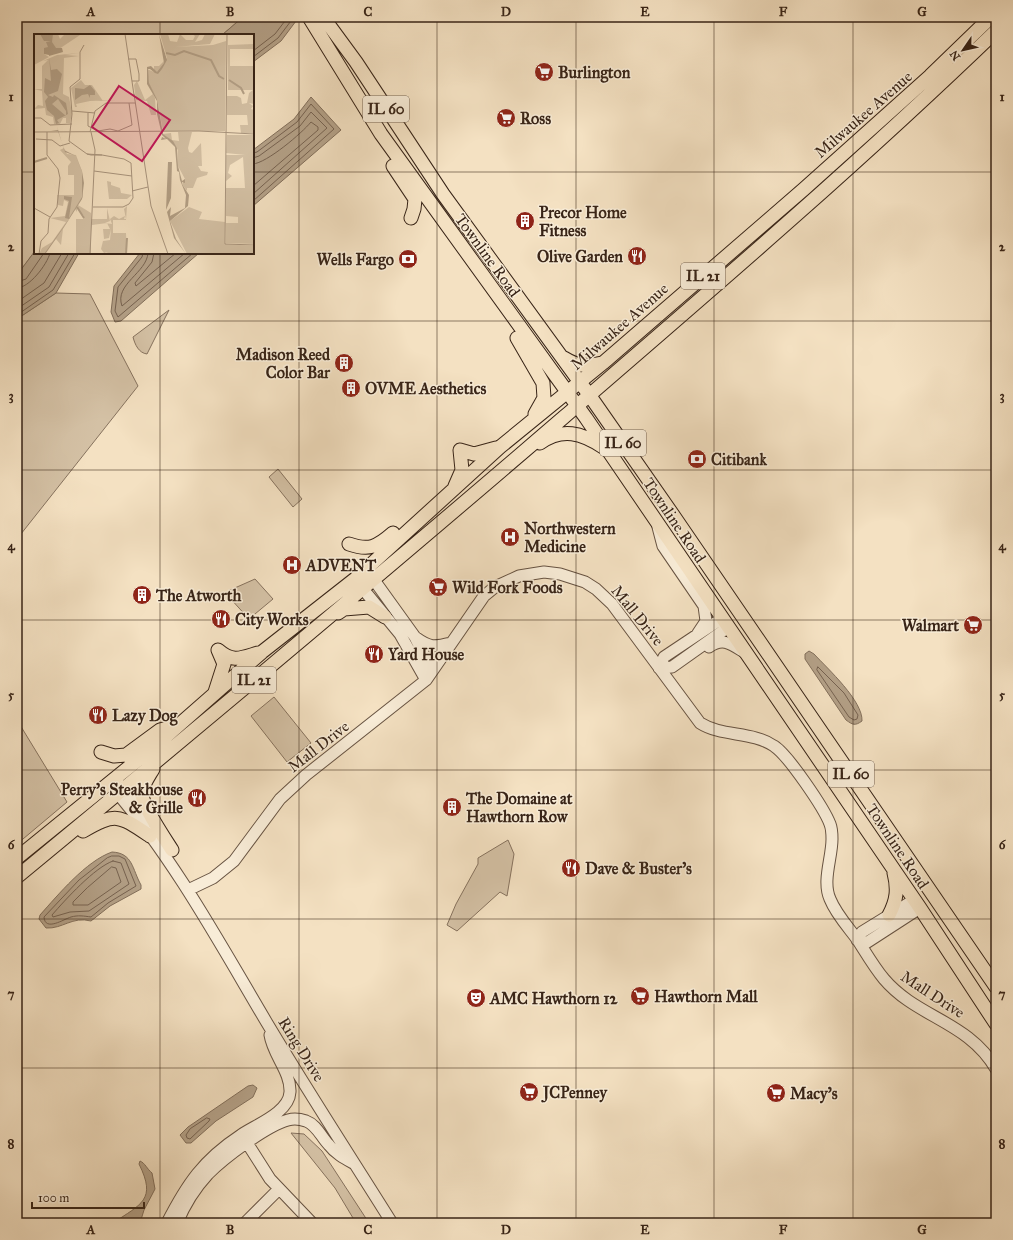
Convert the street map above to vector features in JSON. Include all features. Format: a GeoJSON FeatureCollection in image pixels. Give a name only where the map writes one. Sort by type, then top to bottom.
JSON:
{"type":"FeatureCollection","features":[{"type":"Feature","properties":{"kind":"main road","name":"Townline Road"},"geometry":{"type":"LineString","coordinates":[[309,17],[324,25],[356,62],[443,194],[590,396],[996,987]]}},
{"type":"Feature","properties":{"kind":"main road","name":"Milwaukee Avenue"},"geometry":{"type":"LineString","coordinates":[[262,652],[355,579],[531,420],[566,392],[580,383],[603,363],[924,82],[991,17]]}},
{"type":"Feature","properties":{"kind":"main road","name":"Townline Road"},"geometry":{"type":"LineString","coordinates":[[324,25],[361,105],[608,450],[724,624],[892,867],[996,1024]]}},
{"type":"Feature","properties":{"kind":"main road","name":"Milwaukee Avenue"},"geometry":{"type":"LineString","coordinates":[[374,580],[590,396],[939,86],[996,31]]}},
{"type":"Feature","properties":{"kind":"main road"},"geometry":{"type":"LineString","coordinates":[[361,105],[364,120],[415,199],[411,218]]}},
{"type":"Feature","properties":{"kind":"main road"},"geometry":{"type":"LineString","coordinates":[[442,220],[448,241],[523,346],[542,383],[544,398],[531,420]]}},
{"type":"Feature","properties":{"kind":"main road"},"geometry":{"type":"LineString","coordinates":[[562,357],[575,364],[589,366],[603,363]]}},
{"type":"Feature","properties":{"kind":"main road"},"geometry":{"type":"LineString","coordinates":[[479,491],[547,438],[574,433],[590,438],[608,450]]}},
{"type":"Feature","properties":{"kind":"main road"},"geometry":{"type":"LineString","coordinates":[[452,491],[462,470],[460,450],[474,454],[500,448]]}},
{"type":"Feature","properties":{"kind":"main road"},"geometry":{"type":"LineString","coordinates":[[349,544],[366,548],[380,544],[411,517],[430,512]]}},
{"type":"Feature","properties":{"kind":"main road","name":"IL 21"},"geometry":{"type":"LineString","coordinates":[[17,877],[374,580]]}},
{"type":"Feature","properties":{"kind":"main road"},"geometry":{"type":"LineString","coordinates":[[326,620],[344,609],[369,607],[385,617]]}},
{"type":"Feature","properties":{"kind":"main road"},"geometry":{"type":"LineString","coordinates":[[215,692],[224,664],[218,650],[226,656],[234,659],[262,652]]}},
{"type":"Feature","properties":{"kind":"main road","name":"IL 21"},"geometry":{"type":"LineString","coordinates":[[17,858],[179,725],[262,652]]}},
{"type":"Feature","properties":{"kind":"main road"},"geometry":{"type":"LineString","coordinates":[[101,752],[114,756],[126,755],[160,730],[179,725]]}},
{"type":"Feature","properties":{"kind":"main road"},"geometry":{"type":"LineString","coordinates":[[172,850],[145,805],[142,796],[143,788],[155,766],[182,741]]}},
{"type":"Feature","properties":{"kind":"main road"},"geometry":{"type":"LineString","coordinates":[[50,850],[99,821],[117,817],[130,822],[150,836]]}},
{"type":"Feature","properties":{"kind":"main road"},"geometry":{"type":"LineString","coordinates":[[889,915],[895,905],[898,889],[892,867]]}},
{"type":"Feature","properties":{"kind":"street"},"geometry":{"type":"LineString","coordinates":[[657,523],[663,546],[704,606],[706,621],[698,633],[664,657],[659,668],[672,667],[724,624]]}},
{"type":"Feature","properties":{"kind":"street","name":"Mall Drive"},"geometry":{"type":"LineString","coordinates":[[188,890],[213,878],[234,861],[280,799],[306,775],[426,680],[484,596],[495,587],[508,580],[527,574],[552,572],[584,582],[606,598],[700,723],[716,730],[766,742],[774,746],[787,759],[824,813],[830,825],[832,841],[827,880],[829,899],[836,911],[894,991],[964,1033],[985,1053],[996,1069]]}},
{"type":"Feature","properties":{"kind":"street"},"geometry":{"type":"LineString","coordinates":[[374,580],[415,638],[428,663],[426,680]]}},
{"type":"Feature","properties":{"kind":"street"},"geometry":{"type":"LineString","coordinates":[[363,589],[400,634],[426,680]]}},
{"type":"Feature","properties":{"kind":"street"},"geometry":{"type":"LineString","coordinates":[[698,633],[702,633],[724,624]]}},
{"type":"Feature","properties":{"kind":"street"},"geometry":{"type":"LineString","coordinates":[[415,638],[427,645],[435,647],[451,643]]}},
{"type":"Feature","properties":{"kind":"street"},"geometry":{"type":"LineString","coordinates":[[680,661],[689,660],[717,642],[727,643],[744,652]]}},
{"type":"Feature","properties":{"kind":"street","name":"Ring Drive"},"geometry":{"type":"LineString","coordinates":[[111,780],[172,850],[188,890]]}},
{"type":"Feature","properties":{"kind":"street","name":"Ring Drive"},"geometry":{"type":"LineString","coordinates":[[121,792],[188,890],[268,1024],[392,1223]]}},
{"type":"Feature","properties":{"kind":"street"},"geometry":{"type":"LineString","coordinates":[[917,904],[866,943],[857,940],[862,932],[889,915],[917,904]]}},
{"type":"Feature","properties":{"kind":"street"},"geometry":{"type":"LineString","coordinates":[[177,1223],[187,1202],[207,1175],[245,1138],[284,1106],[289,1098],[288,1078],[274,1050],[268,1024]]}},
{"type":"Feature","properties":{"kind":"street"},"geometry":{"type":"LineString","coordinates":[[167,1223],[178,1201],[196,1173],[221,1149],[296,1118],[315,1127],[329,1145],[343,1158],[355,1164]]}},
{"type":"Feature","properties":{"kind":"street"},"geometry":{"type":"LineString","coordinates":[[245,1138],[270,1179],[312,1223]]}},
{"type":"Feature","properties":{"kind":"street"},"geometry":{"type":"LineString","coordinates":[[245,1223],[279,1189]]}},
{"type":"Feature","properties":{"kind":"shaded area"},"geometry":{"type":"Polygon","coordinates":[[[17,17],[243,17],[223,34],[34,34],[34,252],[17,275],[17,17]]]}},
{"type":"Feature","properties":{"kind":"shaded area"},"geometry":{"type":"Polygon","coordinates":[[[56,293],[90,294],[138,386],[17,539],[17,319],[56,293]]]}},
{"type":"Feature","properties":{"kind":"shaded area"},"geometry":{"type":"Polygon","coordinates":[[[169,310],[147,354],[142,352],[136,346],[133,337],[169,310]]]}},
{"type":"Feature","properties":{"kind":"shaded area"},"geometry":{"type":"Polygon","coordinates":[[[278,469],[302,499],[293,507],[269,477],[278,469]]]}},
{"type":"Feature","properties":{"kind":"shaded area"},"geometry":{"type":"Polygon","coordinates":[[[255,579],[273,599],[249,619],[229,597],[228,591],[255,579]]]}},
{"type":"Feature","properties":{"kind":"shaded area"},"geometry":{"type":"Polygon","coordinates":[[[274,697],[311,743],[287,762],[251,716],[274,697]]]}},
{"type":"Feature","properties":{"kind":"shaded area"},"geometry":{"type":"Polygon","coordinates":[[[17,720],[67,802],[17,844],[17,720]]]}},
{"type":"Feature","properties":{"kind":"shaded area"},"geometry":{"type":"Polygon","coordinates":[[[508,840],[514,854],[507,896],[500,892],[457,931],[447,925],[456,904],[478,864],[478,858],[508,840]]]}},
{"type":"Feature","properties":{"kind":"shaded area"},"geometry":{"type":"Polygon","coordinates":[[[291,1133],[304,1134],[322,1151],[369,1223],[356,1223],[335,1188],[291,1133]]]}},
{"type":"Feature","properties":{"kind":"water"},"geometry":{"type":"Polygon","coordinates":[[[243,17],[299,17],[281,41],[254,61],[254,34],[223,34],[243,17]]]}},
{"type":"Feature","properties":{"kind":"water"},"geometry":{"type":"Polygon","coordinates":[[[311,97],[341,130],[254,205],[254,149],[294,119],[311,97]]]}},
{"type":"Feature","properties":{"kind":"water"},"geometry":{"type":"Polygon","coordinates":[[[34,252],[34,254],[78,254],[56,293],[17,319],[17,275],[34,252]]]}},
{"type":"Feature","properties":{"kind":"water"},"geometry":{"type":"Polygon","coordinates":[[[139,254],[198,254],[121,321],[115,322],[111,312],[114,286],[139,254]]]}},
{"type":"Feature","properties":{"kind":"water"},"geometry":{"type":"Polygon","coordinates":[[[809,651],[828,668],[851,695],[861,713],[862,721],[858,724],[850,723],[846,720],[805,659],[805,654],[809,651]]]}},
{"type":"Feature","properties":{"kind":"water"},"geometry":{"type":"Polygon","coordinates":[[[112,852],[124,855],[128,859],[141,885],[141,889],[110,906],[91,921],[78,920],[58,927],[46,928],[39,919],[40,915],[73,879],[102,856],[112,852]]]}},
{"type":"Feature","properties":{"kind":"water"},"geometry":{"type":"Polygon","coordinates":[[[253,1085],[257,1088],[253,1097],[216,1121],[191,1143],[186,1143],[180,1135],[188,1127],[248,1086],[253,1085]]]}},
{"type":"Feature","properties":{"kind":"water"},"geometry":{"type":"Polygon","coordinates":[[[140,1161],[152,1173],[155,1189],[144,1210],[140,1223],[113,1223],[131,1211],[143,1200],[146,1193],[146,1186],[139,1164],[140,1161]]]}},
{"type":"Feature","properties":{"kind":"place","name":"Burlington"},"geometry":{"type":"Point","coordinates":[544,72]}},
{"type":"Feature","properties":{"kind":"place","name":"Ross"},"geometry":{"type":"Point","coordinates":[506,118]}},
{"type":"Feature","properties":{"kind":"place","name":"Precor Home Fitness"},"geometry":{"type":"Point","coordinates":[525,221]}},
{"type":"Feature","properties":{"kind":"place","name":"Olive Garden"},"geometry":{"type":"Point","coordinates":[637,256]}},
{"type":"Feature","properties":{"kind":"place","name":"Wells Fargo"},"geometry":{"type":"Point","coordinates":[408,259]}},
{"type":"Feature","properties":{"kind":"place","name":"Madison Reed Color Bar"},"geometry":{"type":"Point","coordinates":[344,363]}},
{"type":"Feature","properties":{"kind":"place","name":"OVME Aesthetics"},"geometry":{"type":"Point","coordinates":[351,388]}},
{"type":"Feature","properties":{"kind":"place","name":"Citibank"},"geometry":{"type":"Point","coordinates":[697,459]}},
{"type":"Feature","properties":{"kind":"place","name":"Northwestern Medicine"},"geometry":{"type":"Point","coordinates":[510,537]}},
{"type":"Feature","properties":{"kind":"place","name":"ADVENT"},"geometry":{"type":"Point","coordinates":[292,565]}},
{"type":"Feature","properties":{"kind":"place","name":"Wild Fork Foods"},"geometry":{"type":"Point","coordinates":[438,587]}},
{"type":"Feature","properties":{"kind":"place","name":"The Atworth"},"geometry":{"type":"Point","coordinates":[142,595]}},
{"type":"Feature","properties":{"kind":"place","name":"City Works"},"geometry":{"type":"Point","coordinates":[221,619]}},
{"type":"Feature","properties":{"kind":"place","name":"Walmart"},"geometry":{"type":"Point","coordinates":[973,625]}},
{"type":"Feature","properties":{"kind":"place","name":"Yard House"},"geometry":{"type":"Point","coordinates":[374,654]}},
{"type":"Feature","properties":{"kind":"place","name":"Lazy Dog"},"geometry":{"type":"Point","coordinates":[98,715]}},
{"type":"Feature","properties":{"kind":"place","name":"Perry's Steakhouse & Grille"},"geometry":{"type":"Point","coordinates":[197,798]}},
{"type":"Feature","properties":{"kind":"place","name":"The Domaine at Hawthorn Row"},"geometry":{"type":"Point","coordinates":[452,807]}},
{"type":"Feature","properties":{"kind":"place","name":"Dave & Buster's"},"geometry":{"type":"Point","coordinates":[571,868]}},
{"type":"Feature","properties":{"kind":"place","name":"Hawthorn Mall"},"geometry":{"type":"Point","coordinates":[640,996]}},
{"type":"Feature","properties":{"kind":"place","name":"AMC Hawthorn 12"},"geometry":{"type":"Point","coordinates":[476,998]}},
{"type":"Feature","properties":{"kind":"place","name":"JCPenney"},"geometry":{"type":"Point","coordinates":[529,1092]}},
{"type":"Feature","properties":{"kind":"place","name":"Macy's"},"geometry":{"type":"Point","coordinates":[776,1093]}}]}
